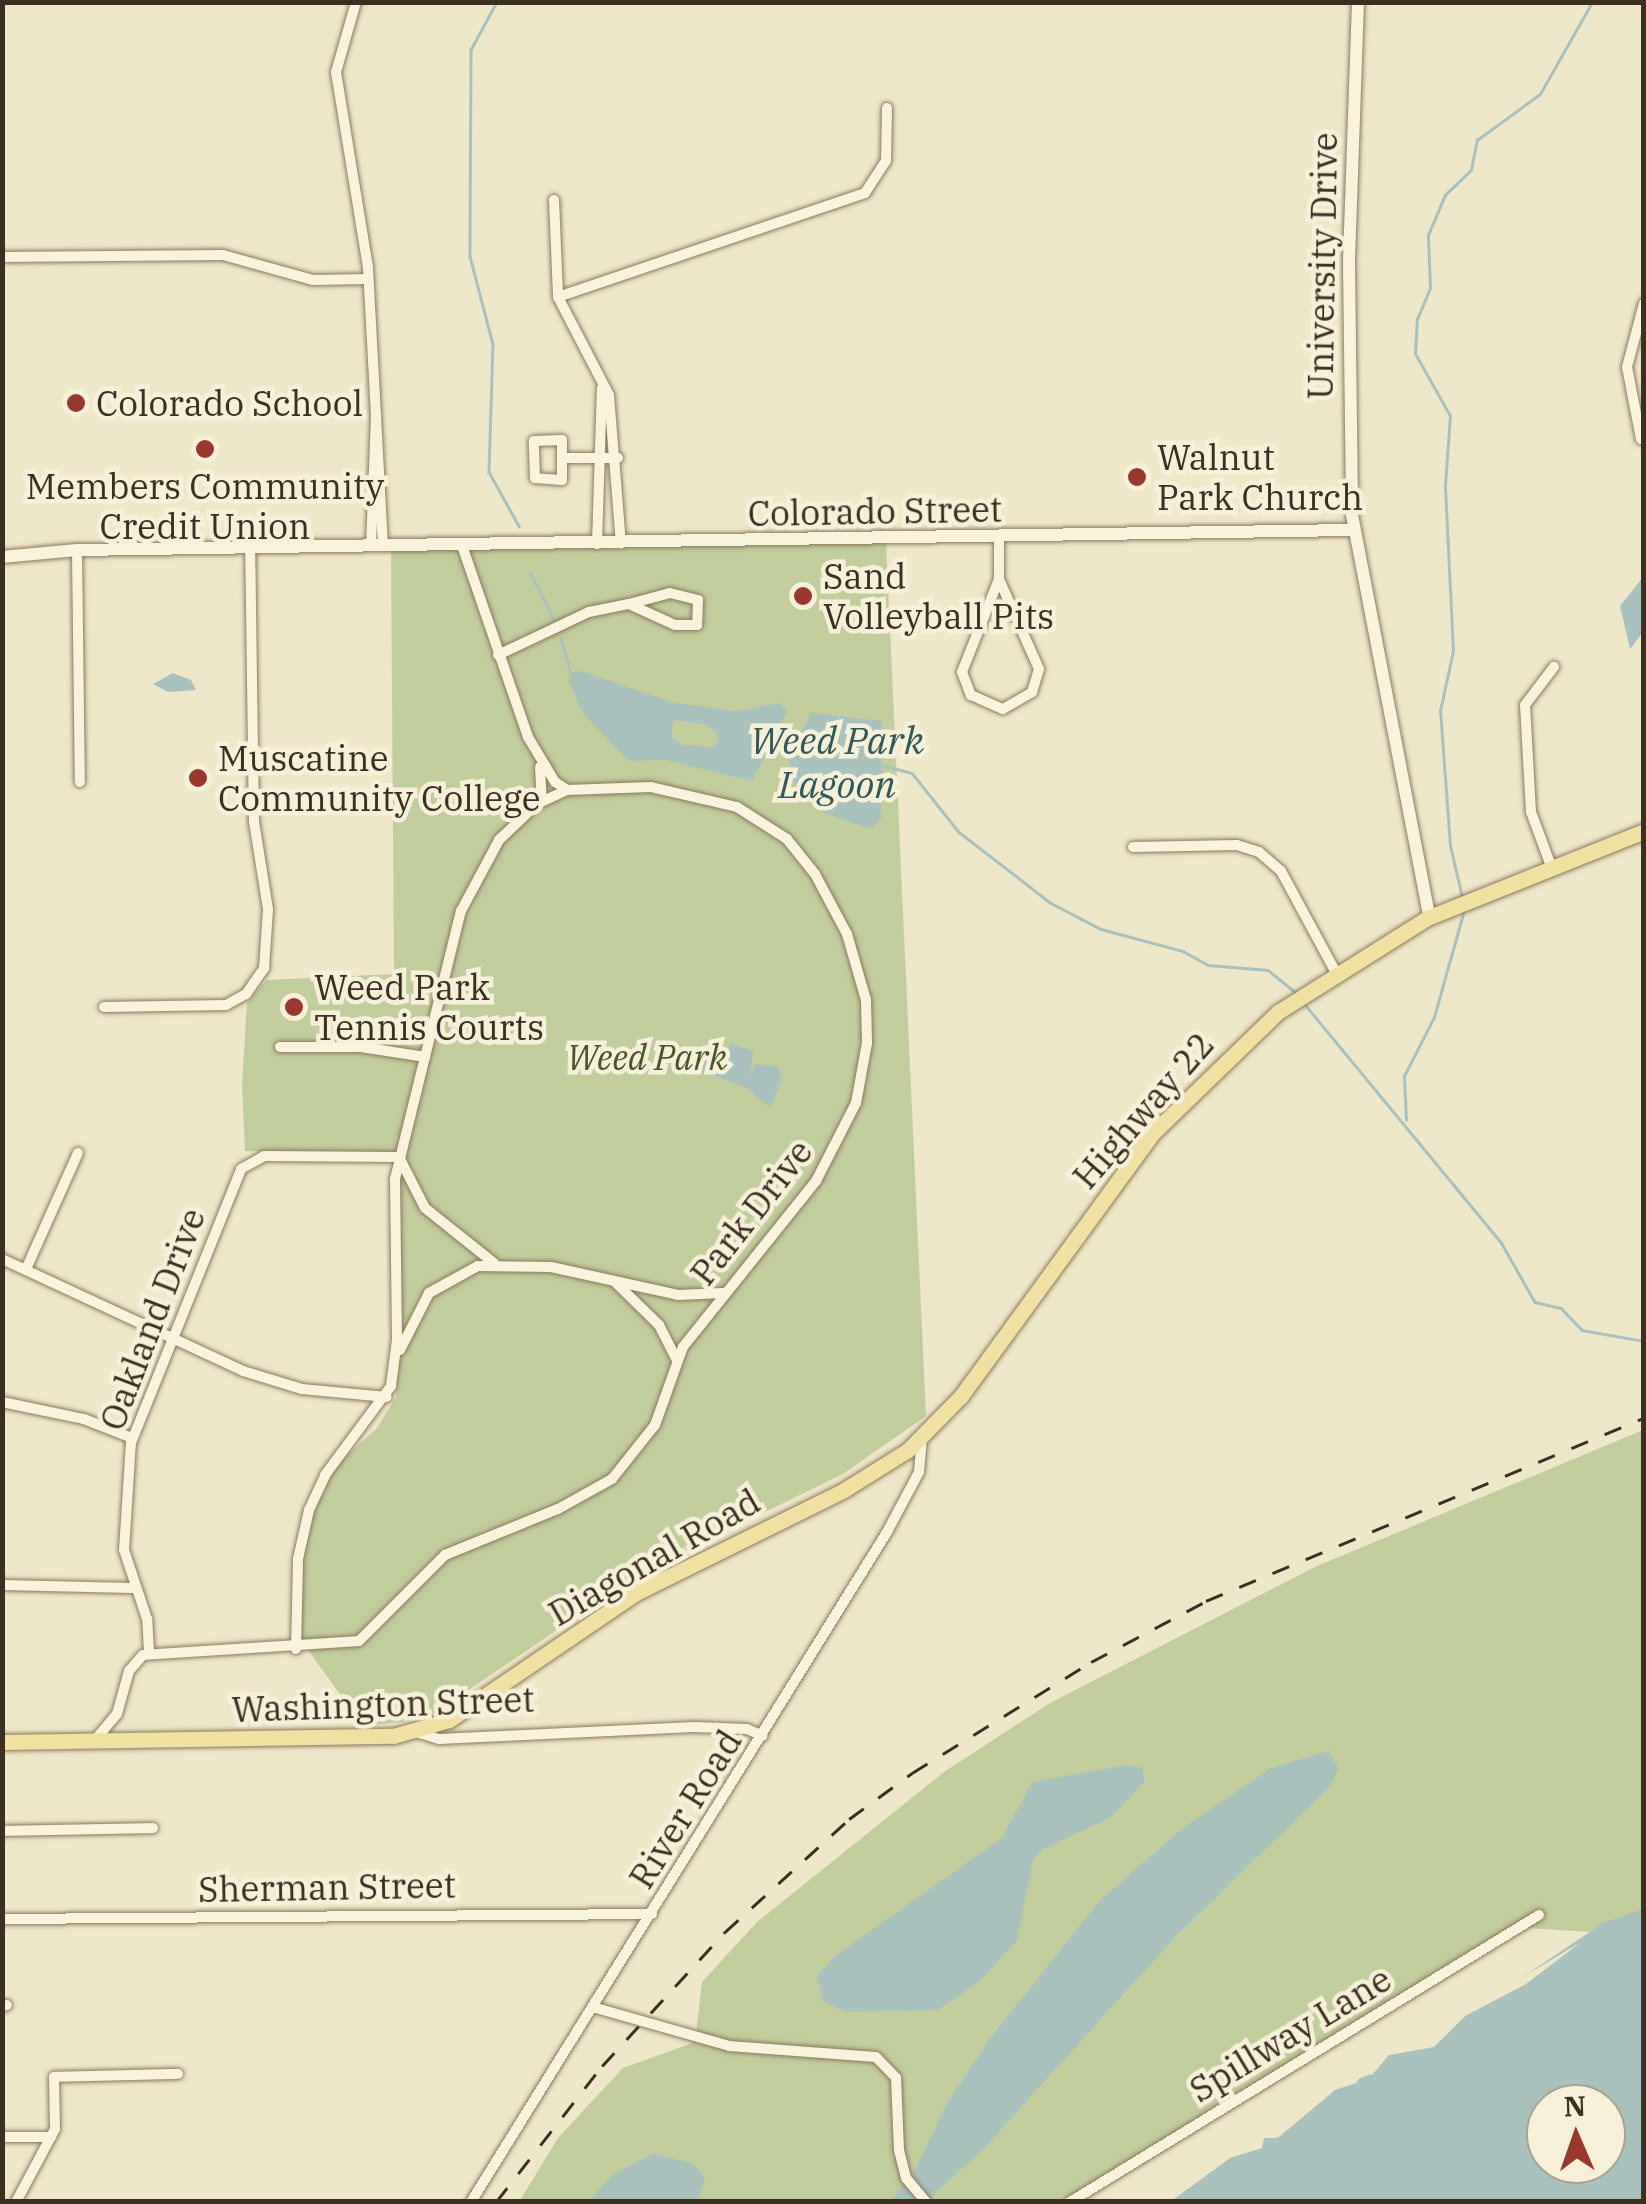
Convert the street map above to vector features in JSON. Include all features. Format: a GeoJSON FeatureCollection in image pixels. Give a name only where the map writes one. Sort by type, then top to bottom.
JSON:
{"type":"FeatureCollection","features":[{"type":"Feature","properties":{"kind":"main road","name":"Highway 22"},"geometry":{"type":"LineString","coordinates":[[922,1438],[961,1396],[1178,1105],[1238,1045],[1335,970],[1430,916],[1644,830]]}},
{"type":"Feature","properties":{"kind":"main road","name":"Diagonal Road"},"geometry":{"type":"LineString","coordinates":[[416,1732],[466,1710],[636,1593],[857,1483],[922,1438]]}},
{"type":"Feature","properties":{"kind":"main road","name":"Washington Street"},"geometry":{"type":"LineString","coordinates":[[2,1742],[416,1732]]}},
{"type":"Feature","properties":{"kind":"street"},"geometry":{"type":"LineString","coordinates":[[356,2],[336,72],[363,208],[376,416],[377,546]]}},
{"type":"Feature","properties":{"kind":"street","name":"University Drive"},"geometry":{"type":"LineString","coordinates":[[1354,530],[1349,262],[1358,2]]}},
{"type":"Feature","properties":{"kind":"street"},"geometry":{"type":"LineString","coordinates":[[558,298],[865,192],[886,161],[887,108]]}},
{"type":"Feature","properties":{"kind":"street"},"geometry":{"type":"LineString","coordinates":[[554,200],[558,298],[602,387],[618,458],[620,544]]}},
{"type":"Feature","properties":{"kind":"street"},"geometry":{"type":"LineString","coordinates":[[2,257],[223,255],[313,280],[368,279]]}},
{"type":"Feature","properties":{"kind":"street"},"geometry":{"type":"LineString","coordinates":[[1641,439],[1627,367],[1644,303]]}},
{"type":"Feature","properties":{"kind":"street"},"geometry":{"type":"LineString","coordinates":[[597,544],[602,387]]}},
{"type":"Feature","properties":{"kind":"street"},"geometry":{"type":"LineString","coordinates":[[562,440],[562,458],[562,480],[535,478],[534,441],[562,440]]}},
{"type":"Feature","properties":{"kind":"street"},"geometry":{"type":"LineString","coordinates":[[562,458],[618,458]]}},
{"type":"Feature","properties":{"kind":"street"},"geometry":{"type":"LineString","coordinates":[[1354,530],[1430,916]]}},
{"type":"Feature","properties":{"kind":"street","name":"Colorado Street"},"geometry":{"type":"LineString","coordinates":[[2,557],[77,550],[1000,540],[1354,530]]}},
{"type":"Feature","properties":{"kind":"street"},"geometry":{"type":"LineString","coordinates":[[999,579],[1039,669],[1032,692],[1002,709],[971,695],[962,672],[999,579],[1000,540]]}},
{"type":"Feature","properties":{"kind":"street"},"geometry":{"type":"LineString","coordinates":[[462,545],[540,764],[542,801]]}},
{"type":"Feature","properties":{"kind":"street"},"geometry":{"type":"LineString","coordinates":[[104,1007],[226,1005],[246,994],[264,968],[268,909],[254,822],[250,547]]}},
{"type":"Feature","properties":{"kind":"street"},"geometry":{"type":"LineString","coordinates":[[77,550],[80,782]]}},
{"type":"Feature","properties":{"kind":"street"},"geometry":{"type":"LineString","coordinates":[[498,654],[589,612],[629,604],[685,593],[698,600],[701,616],[685,628],[629,604]]}},
{"type":"Feature","properties":{"kind":"street"},"geometry":{"type":"LineString","coordinates":[[1551,866],[1531,812],[1525,705],[1554,667]]}},
{"type":"Feature","properties":{"kind":"street"},"geometry":{"type":"LineString","coordinates":[[540,764],[566,790]]}},
{"type":"Feature","properties":{"kind":"street","name":"Park Drive"},"geometry":{"type":"LineString","coordinates":[[149,1652],[296,1649],[336,1646],[370,1635],[444,1555],[599,1489],[655,1425],[676,1360],[724,1293],[816,1181],[850,1121],[867,1043],[860,972],[815,874],[787,839],[756,817],[717,800],[651,787],[566,790],[542,801],[499,840],[471,885],[399,1157],[394,1203],[396,1361],[387,1396],[325,1475],[308,1510],[298,1559],[296,1649]]}},
{"type":"Feature","properties":{"kind":"street"},"geometry":{"type":"LineString","coordinates":[[1134,846],[1237,845],[1259,852],[1280,872],[1335,970]]}},
{"type":"Feature","properties":{"kind":"street"},"geometry":{"type":"LineString","coordinates":[[280,1047],[361,1047],[426,1057]]}},
{"type":"Feature","properties":{"kind":"street"},"geometry":{"type":"LineString","coordinates":[[26,1267],[78,1153]]}},
{"type":"Feature","properties":{"kind":"street","name":"Oakland Drive"},"geometry":{"type":"LineString","coordinates":[[149,1652],[146,1620],[132,1588],[124,1550],[132,1438],[241,1169],[257,1158],[281,1156],[399,1157]]}},
{"type":"Feature","properties":{"kind":"street"},"geometry":{"type":"LineString","coordinates":[[399,1157],[416,1196],[494,1263]]}},
{"type":"Feature","properties":{"kind":"street"},"geometry":{"type":"LineString","coordinates":[[394,1203],[416,1196]]}},
{"type":"Feature","properties":{"kind":"street"},"geometry":{"type":"LineString","coordinates":[[2,1259],[26,1267],[172,1340],[284,1385],[387,1396]]}},
{"type":"Feature","properties":{"kind":"street"},"geometry":{"type":"LineString","coordinates":[[396,1361],[428,1293],[464,1270],[494,1263],[612,1280],[678,1295],[724,1293]]}},
{"type":"Feature","properties":{"kind":"street"},"geometry":{"type":"LineString","coordinates":[[612,1280],[659,1325],[676,1360]]}},
{"type":"Feature","properties":{"kind":"street"},"geometry":{"type":"LineString","coordinates":[[2,1402],[84,1419],[132,1438]]}},
{"type":"Feature","properties":{"kind":"street","name":"River Road"},"geometry":{"type":"LineString","coordinates":[[471,2202],[596,2008],[910,1492],[923,1458],[922,1438]]}},
{"type":"Feature","properties":{"kind":"street"},"geometry":{"type":"LineString","coordinates":[[2,1585],[132,1588]]}},
{"type":"Feature","properties":{"kind":"street"},"geometry":{"type":"LineString","coordinates":[[94,1741],[117,1714],[132,1664],[149,1652]]}},
{"type":"Feature","properties":{"kind":"street","name":"Washington Street"},"geometry":{"type":"LineString","coordinates":[[416,1732],[439,1740],[694,1726],[741,1728],[763,1736]]}},
{"type":"Feature","properties":{"kind":"street"},"geometry":{"type":"LineString","coordinates":[[2,1832],[153,1828]]}},
{"type":"Feature","properties":{"kind":"street","name":"Sherman Street"},"geometry":{"type":"LineString","coordinates":[[2,1919],[652,1914]]}},
{"type":"Feature","properties":{"kind":"street","name":"Spillway Lane"},"geometry":{"type":"LineString","coordinates":[[1070,2202],[1539,1914]]}},
{"type":"Feature","properties":{"kind":"street"},"geometry":{"type":"LineString","coordinates":[[596,2008],[728,2046],[876,2056],[896,2078],[899,2150],[906,2178],[926,2202]]}},
{"type":"Feature","properties":{"kind":"street"},"geometry":{"type":"LineString","coordinates":[[16,2202],[51,2138],[54,2076],[178,2074]]}},
{"type":"Feature","properties":{"kind":"street"},"geometry":{"type":"LineString","coordinates":[[2,2137],[51,2138]]}},
{"type":"Feature","properties":{"kind":"green space","name":"Weed Park"},"geometry":{"type":"Polygon","coordinates":[[[886,541],[926,1416],[843,1474],[644,1571],[439,1710],[419,1720],[363,1726],[300,1639],[302,1552],[314,1507],[335,1466],[377,1428],[396,1397],[399,1155],[245,1151],[242,1085],[247,1002],[267,980],[394,974],[391,547],[886,541]]]}},
{"type":"Feature","properties":{"kind":"green space"},"geometry":{"type":"Polygon","coordinates":[[[1643,1430],[1643,1909],[1590,1932],[1512,1927],[1074,2201],[519,2202],[558,2138],[623,2068],[695,2042],[702,1982],[757,1922],[944,1772],[1050,1703],[1317,1566],[1643,1430]]]}},
{"type":"Feature","properties":{"kind":"water"},"geometry":{"type":"Polygon","coordinates":[[[1643,577],[1643,632],[1630,649],[1620,606],[1643,577]]]}},
{"type":"Feature","properties":{"kind":"water","name":"Weed Park Lagoon"},"geometry":{"type":"Polygon","coordinates":[[[581,671],[674,703],[736,711],[780,703],[787,711],[752,781],[666,760],[629,761],[582,712],[569,681],[571,672],[581,671]],[[674,720],[671,736],[682,745],[715,747],[718,736],[708,725],[674,720]]]}},
{"type":"Feature","properties":{"kind":"water"},"geometry":{"type":"Polygon","coordinates":[[[173,673],[191,680],[196,690],[168,692],[153,684],[173,673]]]}},
{"type":"Feature","properties":{"kind":"water","name":"Weed Park Lagoon"},"geometry":{"type":"Polygon","coordinates":[[[811,713],[882,721],[881,820],[870,829],[824,813],[794,782],[788,756],[811,713]]]}},
{"type":"Feature","properties":{"kind":"water"},"geometry":{"type":"Polygon","coordinates":[[[730,1043],[753,1051],[750,1076],[756,1064],[779,1067],[781,1082],[770,1107],[745,1087],[701,1071],[705,1060],[723,1067],[730,1043]]]}},
{"type":"Feature","properties":{"kind":"water"},"geometry":{"type":"Polygon","coordinates":[[[1329,1751],[1338,1768],[1330,1786],[1176,1936],[984,2148],[926,2201],[890,2202],[915,2170],[947,2103],[992,2036],[1100,1900],[1183,1828],[1271,1768],[1329,1751]]]}},
{"type":"Feature","properties":{"kind":"water"},"geometry":{"type":"Polygon","coordinates":[[[1127,1765],[1143,1768],[1144,1783],[1111,1817],[1043,1849],[1033,1860],[1017,1941],[980,1981],[938,2010],[846,2012],[823,2002],[817,1975],[835,1956],[1002,1838],[1032,1782],[1127,1765]]]}},
{"type":"Feature","properties":{"kind":"water"},"geometry":{"type":"Polygon","coordinates":[[[1643,1909],[1643,2201],[1170,2202],[1230,2158],[1262,2148],[1264,2138],[1276,2138],[1335,2088],[1371,2074],[1388,2055],[1433,2046],[1465,2016],[1603,1923],[1643,1909]]]}},
{"type":"Feature","properties":{"kind":"water"},"geometry":{"type":"Polygon","coordinates":[[[653,2154],[692,2163],[705,2177],[698,2201],[589,2201],[614,2174],[653,2154]]]}},
{"type":"Feature","properties":{"kind":"pier"},"geometry":{"type":"Polygon","coordinates":[[[1581,1942],[1526,1984],[1465,2016],[1434,2047],[1389,2055],[1372,2075],[1365,2070],[1387,2050],[1435,2041],[1468,2010],[1581,1942]]]}},
{"type":"Feature","properties":{"kind":"pier"},"geometry":{"type":"Polygon","coordinates":[[[1360,2077],[1356,2083],[1335,2090],[1279,2137],[1266,2131],[1298,2116],[1333,2083],[1360,2077]]]}},
{"type":"Feature","properties":{"kind":"waterway"},"geometry":{"type":"LineString","coordinates":[[497,2],[471,50],[470,256],[493,344],[489,472],[519,526]]}},
{"type":"Feature","properties":{"kind":"waterway"},"geometry":{"type":"LineString","coordinates":[[1462,897],[1450,846],[1440,711],[1453,651],[1445,485],[1450,416],[1415,354],[1417,319],[1430,288],[1428,235],[1445,195],[1471,170],[1477,140],[1540,94],[1592,2]]}},
{"type":"Feature","properties":{"kind":"waterway"},"geometry":{"type":"LineString","coordinates":[[530,572],[554,619]]}},
{"type":"Feature","properties":{"kind":"waterway"},"geometry":{"type":"LineString","coordinates":[[561,638],[571,672]]}},
{"type":"Feature","properties":{"kind":"waterway"},"geometry":{"type":"LineString","coordinates":[[777,734],[795,743]]}},
{"type":"Feature","properties":{"kind":"waterway"},"geometry":{"type":"LineString","coordinates":[[882,765],[912,773],[959,832],[1051,903],[1101,929],[1183,951],[1208,965],[1268,970],[1295,992]]}},
{"type":"Feature","properties":{"kind":"waterway"},"geometry":{"type":"LineString","coordinates":[[1406,1120],[1404,1076],[1434,1017],[1464,910]]}},
{"type":"Feature","properties":{"kind":"waterway"},"geometry":{"type":"LineString","coordinates":[[1303,1002],[1501,1242],[1535,1302],[1561,1308],[1582,1330],[1644,1341]]}},
{"type":"Feature","properties":{"kind":"railway"},"geometry":{"type":"LineString","coordinates":[[496,2202],[602,2066],[725,1932],[849,1819],[912,1773],[1091,1662],[1206,1601],[1644,1418]]}},
{"type":"Feature","properties":{"kind":"place","name":"Colorado School"},"geometry":{"type":"Point","coordinates":[76,403]}},
{"type":"Feature","properties":{"kind":"place","name":"Members Community Credit Union"},"geometry":{"type":"Point","coordinates":[205,449]}},
{"type":"Feature","properties":{"kind":"place","name":"Walnut Park Church"},"geometry":{"type":"Point","coordinates":[1137,477]}},
{"type":"Feature","properties":{"kind":"place","name":"Sand Volleyball Pits"},"geometry":{"type":"Point","coordinates":[803,596]}},
{"type":"Feature","properties":{"kind":"place","name":"Muscatine Community College"},"geometry":{"type":"Point","coordinates":[198,778]}},
{"type":"Feature","properties":{"kind":"place","name":"Weed Park Tennis Courts"},"geometry":{"type":"Point","coordinates":[294,1007]}}]}
